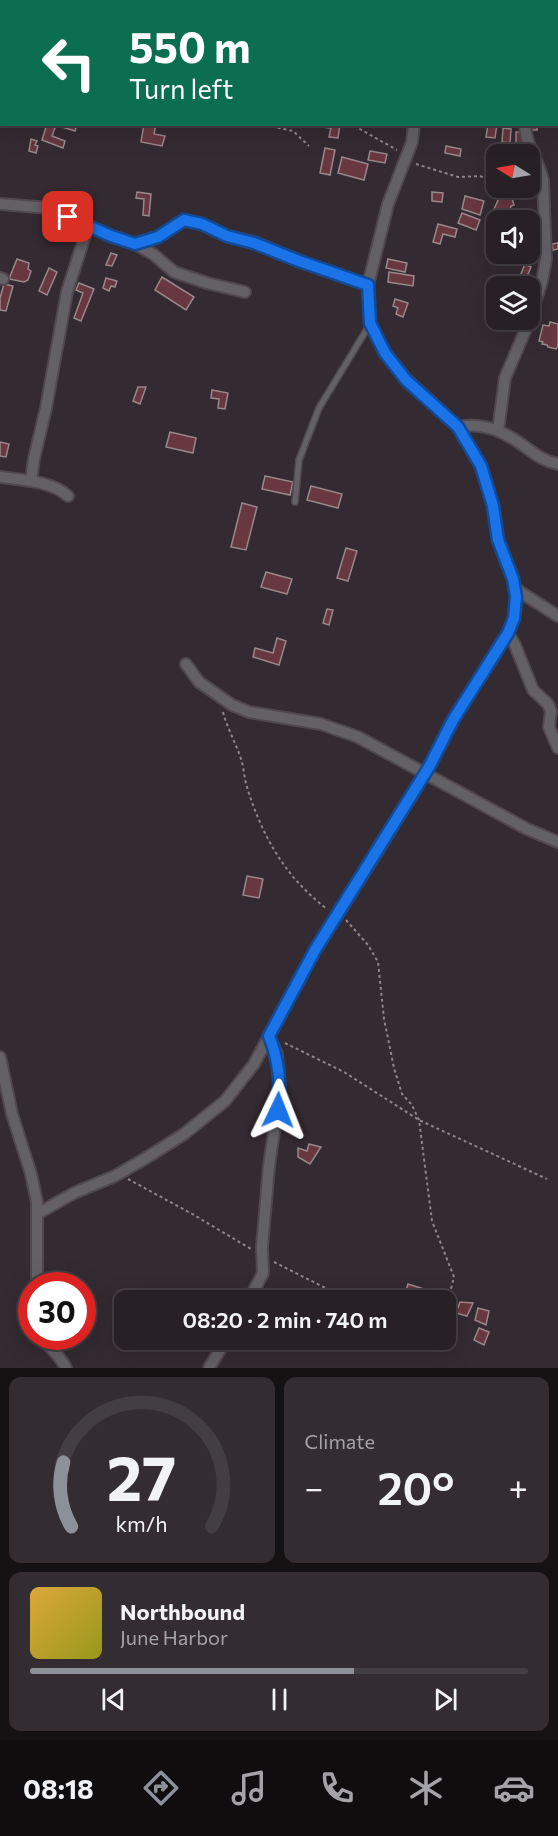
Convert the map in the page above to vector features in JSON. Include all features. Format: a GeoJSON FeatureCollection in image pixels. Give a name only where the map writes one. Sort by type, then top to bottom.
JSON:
{"type":"FeatureCollection","features":[{"type":"Feature","properties":{"kind":"street"},"geometry":{"type":"LineString","coordinates":[[37,1214],[74,1193],[118,1174],[184,1134],[225,1101],[254,1064],[315,950],[425,772],[453,720],[508,633],[514,618],[516,597],[514,588],[498,540],[493,506],[485,477],[471,448],[458,427],[406,380],[385,353],[370,323],[368,285],[388,204],[412,142],[414,126]]}},
{"type":"Feature","properties":{"kind":"street"},"geometry":{"type":"LineString","coordinates":[[498,431],[505,378],[528,324],[542,281],[546,259],[543,180],[526,135],[525,126]]}},
{"type":"Feature","properties":{"kind":"street"},"geometry":{"type":"LineString","coordinates":[[0,204],[49,208],[135,244],[153,254],[174,272],[207,283],[244,291]]}},
{"type":"Feature","properties":{"kind":"street"},"geometry":{"type":"LineString","coordinates":[[135,244],[158,237],[184,220],[192,221],[227,236],[254,243],[368,285]]}},
{"type":"Feature","properties":{"kind":"street"},"geometry":{"type":"LineString","coordinates":[[31,481],[33,459],[51,382],[68,292],[88,226]]}},
{"type":"Feature","properties":{"kind":"street"},"geometry":{"type":"LineString","coordinates":[[458,427],[469,425],[498,431],[522,444],[542,460],[558,464]]}},
{"type":"Feature","properties":{"kind":"street"},"geometry":{"type":"LineString","coordinates":[[0,477],[31,481],[62,490],[68,496]]}},
{"type":"Feature","properties":{"kind":"street"},"geometry":{"type":"LineString","coordinates":[[514,588],[558,616]]}},
{"type":"Feature","properties":{"kind":"street"},"geometry":{"type":"LineString","coordinates":[[508,633],[533,690],[548,704],[549,727],[558,748]]}},
{"type":"Feature","properties":{"kind":"street"},"geometry":{"type":"LineString","coordinates":[[186,664],[199,682],[217,695],[249,712],[312,722],[341,730],[379,746],[527,829],[558,842]]}},
{"type":"Feature","properties":{"kind":"street"},"geometry":{"type":"LineString","coordinates":[[254,1290],[263,1273],[269,1166],[280,1091],[277,1054],[269,1036]]}},
{"type":"Feature","properties":{"kind":"street"},"geometry":{"type":"LineString","coordinates":[[0,1058],[15,1124],[31,1174],[37,1214],[37,1272]]}},
{"type":"Feature","properties":{"kind":"street"},"geometry":{"type":"LineString","coordinates":[[53,1350],[60,1355],[66,1368]]}},
{"type":"Feature","properties":{"kind":"street"},"geometry":{"type":"LineString","coordinates":[[209,1368],[220,1350]]}},
{"type":"Feature","properties":{"kind":"lane"},"geometry":{"type":"LineString","coordinates":[[295,502],[299,460],[319,408],[370,323]]}},
{"type":"Feature","properties":{"kind":"path"},"geometry":{"type":"LineString","coordinates":[[269,126],[293,131],[309,146]]}},
{"type":"Feature","properties":{"kind":"path"},"geometry":{"type":"LineString","coordinates":[[357,126],[407,156],[417,165],[458,177],[480,176],[486,179]]}},
{"type":"Feature","properties":{"kind":"path"},"geometry":{"type":"LineString","coordinates":[[217,695],[242,761],[256,814],[274,853],[310,893],[362,937],[378,962],[384,1019],[394,1068],[402,1094],[412,1105],[419,1120],[432,1221],[454,1277],[451,1290]]}},
{"type":"Feature","properties":{"kind":"path"},"geometry":{"type":"LineString","coordinates":[[269,1036],[344,1072],[419,1120],[547,1179]]}},
{"type":"Feature","properties":{"kind":"path"},"geometry":{"type":"LineString","coordinates":[[118,1174],[263,1256],[329,1290]]}},
{"type":"Feature","properties":{"kind":"building"},"geometry":{"type":"Polygon","coordinates":[[[46,126],[56,126],[52,136],[65,141],[63,148],[42,140],[46,126]]]}},
{"type":"Feature","properties":{"kind":"building"},"geometry":{"type":"Polygon","coordinates":[[[59,126],[76,126],[75,131],[59,126]]]}},
{"type":"Feature","properties":{"kind":"building"},"geometry":{"type":"Polygon","coordinates":[[[144,126],[156,126],[154,134],[165,136],[162,146],[141,142],[144,126]]]}},
{"type":"Feature","properties":{"kind":"building"},"geometry":{"type":"Polygon","coordinates":[[[340,126],[338,138],[329,137],[331,128],[323,127],[340,126]]]}},
{"type":"Feature","properties":{"kind":"building"},"geometry":{"type":"Polygon","coordinates":[[[488,126],[497,126],[495,138],[486,137],[488,126]]]}},
{"type":"Feature","properties":{"kind":"building"},"geometry":{"type":"Polygon","coordinates":[[[527,126],[537,126],[537,130],[528,130],[527,126]]]}},
{"type":"Feature","properties":{"kind":"building"},"geometry":{"type":"Polygon","coordinates":[[[503,128],[511,129],[510,143],[502,142],[503,128]]]}},
{"type":"Feature","properties":{"kind":"building"},"geometry":{"type":"Polygon","coordinates":[[[516,132],[521,132],[521,136],[524,136],[524,144],[516,144],[516,132]]]}},
{"type":"Feature","properties":{"kind":"building"},"geometry":{"type":"Polygon","coordinates":[[[31,139],[37,141],[36,153],[29,151],[31,139]]]}},
{"type":"Feature","properties":{"kind":"building"},"geometry":{"type":"Polygon","coordinates":[[[446,146],[461,149],[460,156],[445,153],[446,146]]]}},
{"type":"Feature","properties":{"kind":"building"},"geometry":{"type":"Polygon","coordinates":[[[325,148],[335,150],[330,175],[320,173],[325,148]]]}},
{"type":"Feature","properties":{"kind":"building"},"geometry":{"type":"Polygon","coordinates":[[[370,151],[387,154],[385,163],[368,160],[370,151]]]}},
{"type":"Feature","properties":{"kind":"building"},"geometry":{"type":"Polygon","coordinates":[[[342,157],[368,164],[364,180],[338,173],[342,157]]]}},
{"type":"Feature","properties":{"kind":"building"},"geometry":{"type":"Polygon","coordinates":[[[137,192],[151,194],[149,216],[143,215],[144,199],[136,198],[137,192]]]}},
{"type":"Feature","properties":{"kind":"building"},"geometry":{"type":"Polygon","coordinates":[[[432,192],[443,193],[442,202],[432,201],[432,192]]]}},
{"type":"Feature","properties":{"kind":"building"},"geometry":{"type":"Polygon","coordinates":[[[465,196],[484,201],[480,215],[462,209],[465,196]]]}},
{"type":"Feature","properties":{"kind":"building"},"geometry":{"type":"Polygon","coordinates":[[[499,198],[512,198],[514,205],[510,210],[494,210],[499,198]]]}},
{"type":"Feature","properties":{"kind":"building"},"geometry":{"type":"Polygon","coordinates":[[[462,213],[480,220],[476,230],[458,223],[462,213]]]}},
{"type":"Feature","properties":{"kind":"building"},"geometry":{"type":"Polygon","coordinates":[[[438,224],[457,229],[455,237],[443,234],[440,244],[433,242],[438,224]]]}},
{"type":"Feature","properties":{"kind":"building"},"geometry":{"type":"Polygon","coordinates":[[[558,243],[558,249],[553,250],[552,244],[558,243]]]}},
{"type":"Feature","properties":{"kind":"building"},"geometry":{"type":"Polygon","coordinates":[[[111,253],[117,255],[112,266],[106,265],[111,253]]]}},
{"type":"Feature","properties":{"kind":"building"},"geometry":{"type":"Polygon","coordinates":[[[17,259],[29,263],[28,269],[31,271],[28,280],[24,282],[9,279],[17,259]]]}},
{"type":"Feature","properties":{"kind":"building"},"geometry":{"type":"Polygon","coordinates":[[[388,259],[407,263],[405,272],[386,268],[388,259]]]}},
{"type":"Feature","properties":{"kind":"building"},"geometry":{"type":"Polygon","coordinates":[[[525,264],[531,267],[527,276],[520,276],[525,264]]]}},
{"type":"Feature","properties":{"kind":"building"},"geometry":{"type":"Polygon","coordinates":[[[49,268],[57,272],[47,295],[39,291],[49,268]]]}},
{"type":"Feature","properties":{"kind":"building"},"geometry":{"type":"Polygon","coordinates":[[[389,272],[414,276],[413,286],[388,282],[389,272]]]}},
{"type":"Feature","properties":{"kind":"building"},"geometry":{"type":"Polygon","coordinates":[[[162,277],[194,297],[186,310],[155,290],[162,277]]]}},
{"type":"Feature","properties":{"kind":"building"},"geometry":{"type":"Polygon","coordinates":[[[106,278],[117,281],[115,287],[111,286],[109,291],[103,288],[106,278]]]}},
{"type":"Feature","properties":{"kind":"building"},"geometry":{"type":"Polygon","coordinates":[[[79,283],[94,289],[81,321],[74,318],[83,293],[76,290],[79,283]]]}},
{"type":"Feature","properties":{"kind":"building"},"geometry":{"type":"Polygon","coordinates":[[[4,284],[13,286],[6,311],[0,310],[0,298],[4,284]]]}},
{"type":"Feature","properties":{"kind":"building"},"geometry":{"type":"Polygon","coordinates":[[[395,299],[408,303],[403,317],[396,314],[398,308],[393,306],[395,299]]]}},
{"type":"Feature","properties":{"kind":"building"},"geometry":{"type":"Polygon","coordinates":[[[550,322],[558,324],[556,349],[539,341],[543,325],[549,326],[550,322]]]}},
{"type":"Feature","properties":{"kind":"building"},"geometry":{"type":"Polygon","coordinates":[[[138,387],[146,387],[140,404],[133,401],[138,387]]]}},
{"type":"Feature","properties":{"kind":"building"},"geometry":{"type":"Polygon","coordinates":[[[212,390],[228,393],[225,409],[218,408],[219,399],[211,398],[212,390]]]}},
{"type":"Feature","properties":{"kind":"building"},"geometry":{"type":"Polygon","coordinates":[[[170,432],[196,438],[193,453],[166,447],[170,432]]]}},
{"type":"Feature","properties":{"kind":"building"},"geometry":{"type":"Polygon","coordinates":[[[0,442],[9,444],[6,457],[0,456],[0,442]]]}},
{"type":"Feature","properties":{"kind":"building"},"geometry":{"type":"Polygon","coordinates":[[[265,476],[293,482],[290,495],[262,489],[265,476]]]}},
{"type":"Feature","properties":{"kind":"building"},"geometry":{"type":"Polygon","coordinates":[[[311,486],[342,494],[338,508],[307,500],[311,486]]]}},
{"type":"Feature","properties":{"kind":"building"},"geometry":{"type":"Polygon","coordinates":[[[242,503],[257,507],[246,550],[231,547],[242,503]]]}},
{"type":"Feature","properties":{"kind":"building"},"geometry":{"type":"Polygon","coordinates":[[[346,548],[357,551],[348,581],[337,578],[346,548]]]}},
{"type":"Feature","properties":{"kind":"building"},"geometry":{"type":"Polygon","coordinates":[[[266,572],[292,579],[287,594],[261,587],[266,572]]]}},
{"type":"Feature","properties":{"kind":"building"},"geometry":{"type":"Polygon","coordinates":[[[327,609],[333,610],[329,625],[323,623],[327,609]]]}},
{"type":"Feature","properties":{"kind":"building"},"geometry":{"type":"Polygon","coordinates":[[[277,638],[286,641],[279,665],[253,657],[255,648],[273,653],[277,638]]]}},
{"type":"Feature","properties":{"kind":"building"},"geometry":{"type":"Polygon","coordinates":[[[247,876],[263,879],[259,898],[243,895],[247,876]]]}},
{"type":"Feature","properties":{"kind":"building"},"geometry":{"type":"Polygon","coordinates":[[[309,1144],[321,1147],[310,1164],[298,1157],[298,1148],[307,1151],[309,1144]]]}},
{"type":"Feature","properties":{"kind":"building"},"geometry":{"type":"Polygon","coordinates":[[[408,1284],[424,1289],[424,1290],[406,1290],[408,1284]]]}},
{"type":"Feature","properties":{"kind":"building"},"geometry":{"type":"Polygon","coordinates":[[[460,1302],[473,1303],[467,1316],[456,1313],[460,1302]]]}},
{"type":"Feature","properties":{"kind":"building"},"geometry":{"type":"Polygon","coordinates":[[[478,1308],[489,1311],[486,1325],[475,1320],[478,1308]]]}},
{"type":"Feature","properties":{"kind":"building"},"geometry":{"type":"Polygon","coordinates":[[[479,1328],[489,1332],[484,1345],[474,1340],[479,1328]]]}},
{"type":"Feature","properties":{"kind":"route"},"geometry":{"type":"LineString","coordinates":[[68,217],[135,244],[158,237],[184,220],[192,221],[227,236],[254,243],[311,266],[368,285],[370,323],[385,353],[406,380],[458,427],[481,466],[493,506],[501,551],[513,579],[516,597],[514,618],[508,633],[453,720],[429,767],[315,950],[269,1036],[277,1054],[280,1091],[278,1110]]}}]}
